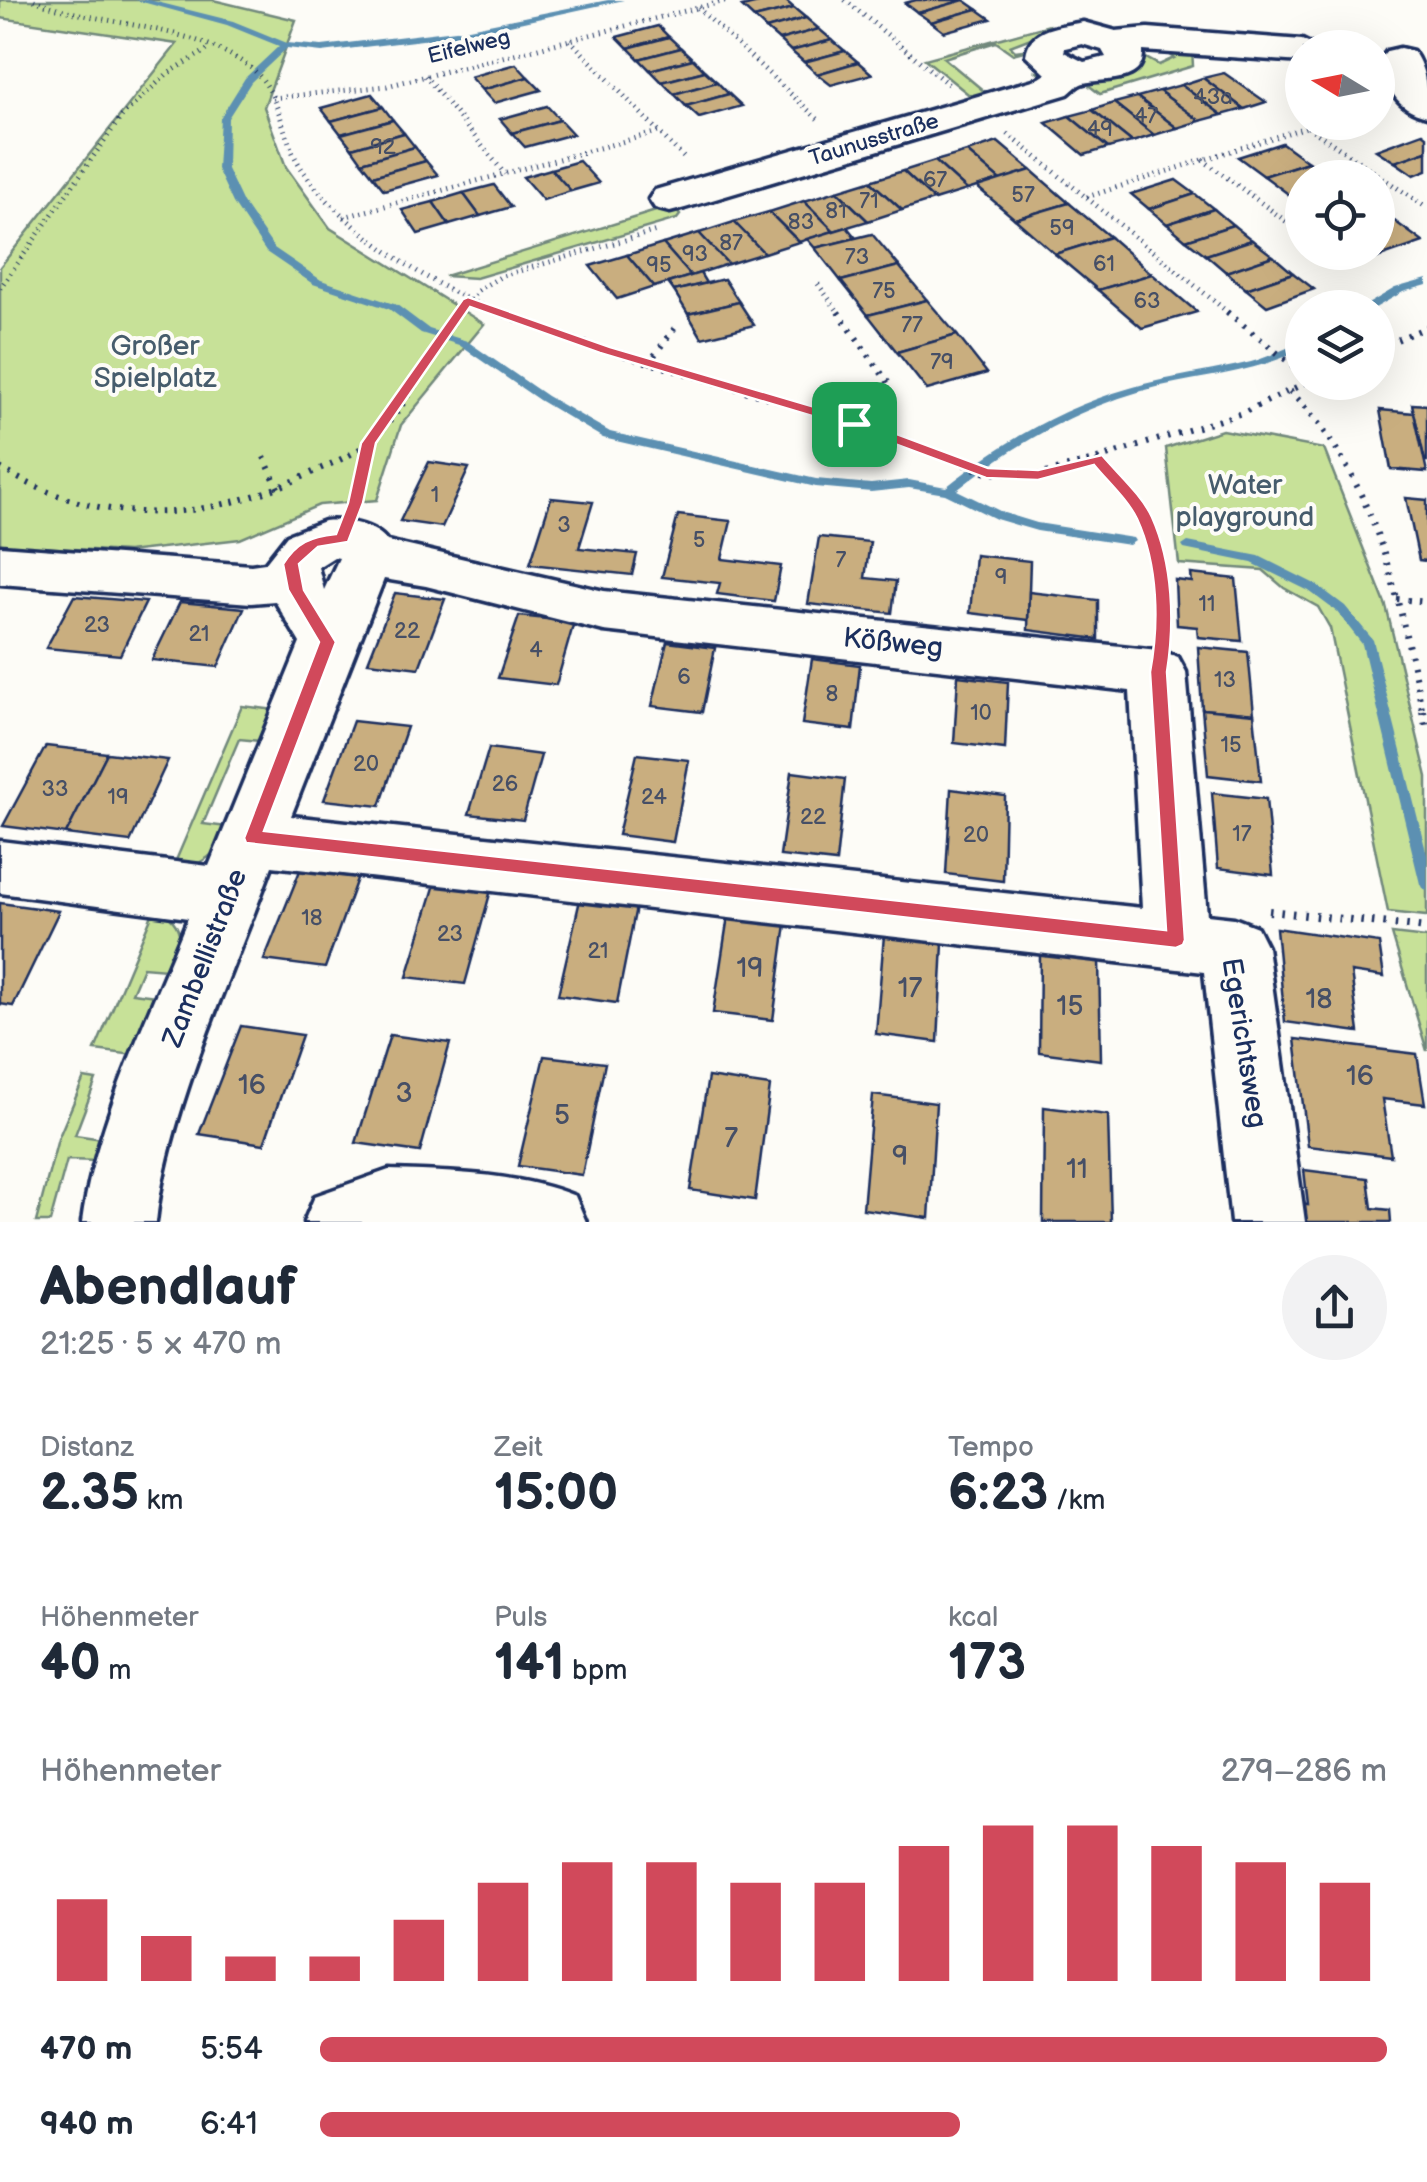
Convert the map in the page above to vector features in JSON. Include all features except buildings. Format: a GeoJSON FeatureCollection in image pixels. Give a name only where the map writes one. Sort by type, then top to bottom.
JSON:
{"type":"FeatureCollection","features":[{"type":"Feature","properties":{"kind":"street","name":"Taunusstraße"},"geometry":{"type":"LineString","coordinates":[[670,199],[1054,86],[1073,72],[1046,55],[1046,46],[1053,39],[1083,33],[1115,42],[1148,39],[1285,49]]}},
{"type":"Feature","properties":{"kind":"street"},"geometry":{"type":"LineString","coordinates":[[1402,59],[1409,92],[1427,104]]}},
{"type":"Feature","properties":{"kind":"street"},"geometry":{"type":"LineString","coordinates":[[328,642],[292,579],[291,564],[300,551],[314,542],[354,548]]}},
{"type":"Feature","properties":{"kind":"street","name":"Zambellistraße"},"geometry":{"type":"LineString","coordinates":[[119,1222],[122,1197],[155,1087],[328,642],[354,548]]}},
{"type":"Feature","properties":{"kind":"street","name":"Kößweg"},"geometry":{"type":"LineString","coordinates":[[354,548],[497,587],[603,610],[1158,672]]}},
{"type":"Feature","properties":{"kind":"street"},"geometry":{"type":"LineString","coordinates":[[0,565],[252,584],[292,579]]}},
{"type":"Feature","properties":{"kind":"street"},"geometry":{"type":"LineString","coordinates":[[253,838],[1205,943],[1158,672]]}},
{"type":"Feature","properties":{"kind":"street"},"geometry":{"type":"LineString","coordinates":[[0,867],[228,896]]}},
{"type":"Feature","properties":{"kind":"street","name":"Egerichtsweg"},"geometry":{"type":"LineString","coordinates":[[1205,943],[1268,1222]]}},
{"type":"Feature","properties":{"kind":"street"},"geometry":{"type":"LineString","coordinates":[[341,1222],[389,1206],[442,1208],[550,1222]]}},
{"type":"Feature","properties":{"kind":"path"},"geometry":{"type":"LineString","coordinates":[[34,0],[63,12],[164,32],[248,66],[265,81],[296,159],[344,217],[403,262],[468,302],[648,364],[854,424],[986,473],[1038,475],[1229,418],[1285,394]]}},
{"type":"Feature","properties":{"kind":"path","name":"Eifelweg"},"geometry":{"type":"LineString","coordinates":[[273,98],[370,89],[729,0]]}},
{"type":"Feature","properties":{"kind":"path"},"geometry":{"type":"LineString","coordinates":[[845,0],[1285,358]]}},
{"type":"Feature","properties":{"kind":"path"},"geometry":{"type":"LineString","coordinates":[[698,8],[849,148]]}},
{"type":"Feature","properties":{"kind":"path"},"geometry":{"type":"LineString","coordinates":[[570,40],[686,160]]}},
{"type":"Feature","properties":{"kind":"path"},"geometry":{"type":"LineString","coordinates":[[0,288],[122,116],[166,74],[208,50]]}},
{"type":"Feature","properties":{"kind":"path"},"geometry":{"type":"LineString","coordinates":[[425,76],[505,174]]}},
{"type":"Feature","properties":{"kind":"path"},"geometry":{"type":"LineString","coordinates":[[344,217],[626,144],[658,132]]}},
{"type":"Feature","properties":{"kind":"path"},"geometry":{"type":"LineString","coordinates":[[1087,197],[1285,134]]}},
{"type":"Feature","properties":{"kind":"path"},"geometry":{"type":"LineString","coordinates":[[1327,140],[1427,208]]}},
{"type":"Feature","properties":{"kind":"path"},"geometry":{"type":"LineString","coordinates":[[1202,160],[1285,220]]}},
{"type":"Feature","properties":{"kind":"path"},"geometry":{"type":"LineString","coordinates":[[818,284],[892,388],[854,424]]}},
{"type":"Feature","properties":{"kind":"path"},"geometry":{"type":"LineString","coordinates":[[354,548],[355,503],[368,443],[468,302]]}},
{"type":"Feature","properties":{"kind":"path"},"geometry":{"type":"LineString","coordinates":[[648,364],[676,326]]}},
{"type":"Feature","properties":{"kind":"path"},"geometry":{"type":"LineString","coordinates":[[1395,340],[1427,327]]}},
{"type":"Feature","properties":{"kind":"path"},"geometry":{"type":"LineString","coordinates":[[1418,330],[1427,336]]}},
{"type":"Feature","properties":{"kind":"path"},"geometry":{"type":"LineString","coordinates":[[1298,400],[1325,425],[1355,482],[1397,599],[1427,731]]}},
{"type":"Feature","properties":{"kind":"path"},"geometry":{"type":"LineString","coordinates":[[0,468],[48,496],[124,513],[173,513],[226,507],[278,488],[368,443]]}},
{"type":"Feature","properties":{"kind":"path"},"geometry":{"type":"LineString","coordinates":[[264,457],[278,488]]}},
{"type":"Feature","properties":{"kind":"path"},"geometry":{"type":"LineString","coordinates":[[1097,459],[1124,489],[1150,528],[1165,636],[1158,672]]}},
{"type":"Feature","properties":{"kind":"path"},"geometry":{"type":"LineString","coordinates":[[1397,599],[1427,602]]}},
{"type":"Feature","properties":{"kind":"path"},"geometry":{"type":"LineString","coordinates":[[1205,943],[1257,909],[1427,928]]}},
{"type":"Feature","properties":{"kind":"green space","name":"Großer Spielplatz"},"geometry":{"type":"Polygon","coordinates":[[[0,0],[213,0],[296,20],[264,107],[286,167],[330,228],[484,324],[401,425],[377,500],[319,505],[240,539],[127,552],[0,545],[0,267],[177,44],[0,18],[0,0]]]}},
{"type":"Feature","properties":{"kind":"green space"},"geometry":{"type":"Polygon","coordinates":[[[1049,25],[1054,29],[1010,46],[1015,51],[1031,49],[1013,54],[996,42],[944,58],[990,96],[1037,81],[1042,76],[1037,72],[1045,73],[1039,83],[978,102],[925,59],[1049,25]]]}},
{"type":"Feature","properties":{"kind":"green space"},"geometry":{"type":"Polygon","coordinates":[[[1192,49],[1193,66],[1100,94],[1087,84],[1144,57],[1159,65],[1174,58],[1161,50],[1192,49]]]}},
{"type":"Feature","properties":{"kind":"green space"},"geometry":{"type":"Polygon","coordinates":[[[672,206],[680,215],[677,219],[476,278],[445,276],[672,206]]]}},
{"type":"Feature","properties":{"kind":"green space","name":"Water playground"},"geometry":{"type":"Polygon","coordinates":[[[1222,430],[1324,449],[1386,606],[1427,777],[1427,916],[1388,912],[1330,628],[1318,607],[1284,588],[1263,570],[1179,564],[1166,448],[1222,430]]]}},
{"type":"Feature","properties":{"kind":"green space"},"geometry":{"type":"Polygon","coordinates":[[[242,706],[284,711],[271,742],[239,739],[203,824],[235,828],[208,858],[171,872],[242,706]]]}},
{"type":"Feature","properties":{"kind":"green space"},"geometry":{"type":"Polygon","coordinates":[[[154,910],[176,925],[181,951],[178,970],[143,967],[132,993],[172,998],[149,1057],[95,1050],[154,910]]]}},
{"type":"Feature","properties":{"kind":"green space"},"geometry":{"type":"Polygon","coordinates":[[[1392,934],[1427,938],[1427,1051],[1392,934]]]}},
{"type":"Feature","properties":{"kind":"green space"},"geometry":{"type":"Polygon","coordinates":[[[84,1078],[96,1080],[75,1135],[109,1140],[99,1161],[67,1160],[50,1222],[36,1222],[58,1139],[84,1078]]]}},
{"type":"Feature","properties":{"kind":"waterway"},"geometry":{"type":"LineString","coordinates":[[139,0],[230,23],[285,45]]}},
{"type":"Feature","properties":{"kind":"waterway"},"geometry":{"type":"LineString","coordinates":[[285,45],[322,49],[464,32],[620,0]]}},
{"type":"Feature","properties":{"kind":"waterway"},"geometry":{"type":"LineString","coordinates":[[285,45],[248,80],[224,118],[222,169],[238,203],[270,250],[317,282],[393,307],[425,331],[463,343],[543,398],[607,435],[816,483],[871,488],[909,484],[948,491]]}},
{"type":"Feature","properties":{"kind":"waterway"},"geometry":{"type":"LineString","coordinates":[[1395,292],[1427,282]]}},
{"type":"Feature","properties":{"kind":"waterway"},"geometry":{"type":"LineString","coordinates":[[948,491],[1021,439],[1102,400],[1285,353]]}},
{"type":"Feature","properties":{"kind":"waterway"},"geometry":{"type":"LineString","coordinates":[[948,491],[1000,516],[1037,527],[1129,541]]}},
{"type":"Feature","properties":{"kind":"waterway"},"geometry":{"type":"LineString","coordinates":[[1188,546],[1255,559],[1313,588],[1341,609],[1368,643],[1427,884]]}},
{"type":"Feature","properties":{"kind":"route"},"geometry":{"type":"LineString","coordinates":[[468,302],[648,364],[762,394],[854,424],[986,473],[1005,476],[1038,475],[1097,459],[1144,516],[1158,564],[1165,636],[1158,672],[1176,940],[253,838],[328,642],[296,590],[291,564],[300,551],[314,542],[342,538],[355,503],[368,443],[468,302]]}}]}
